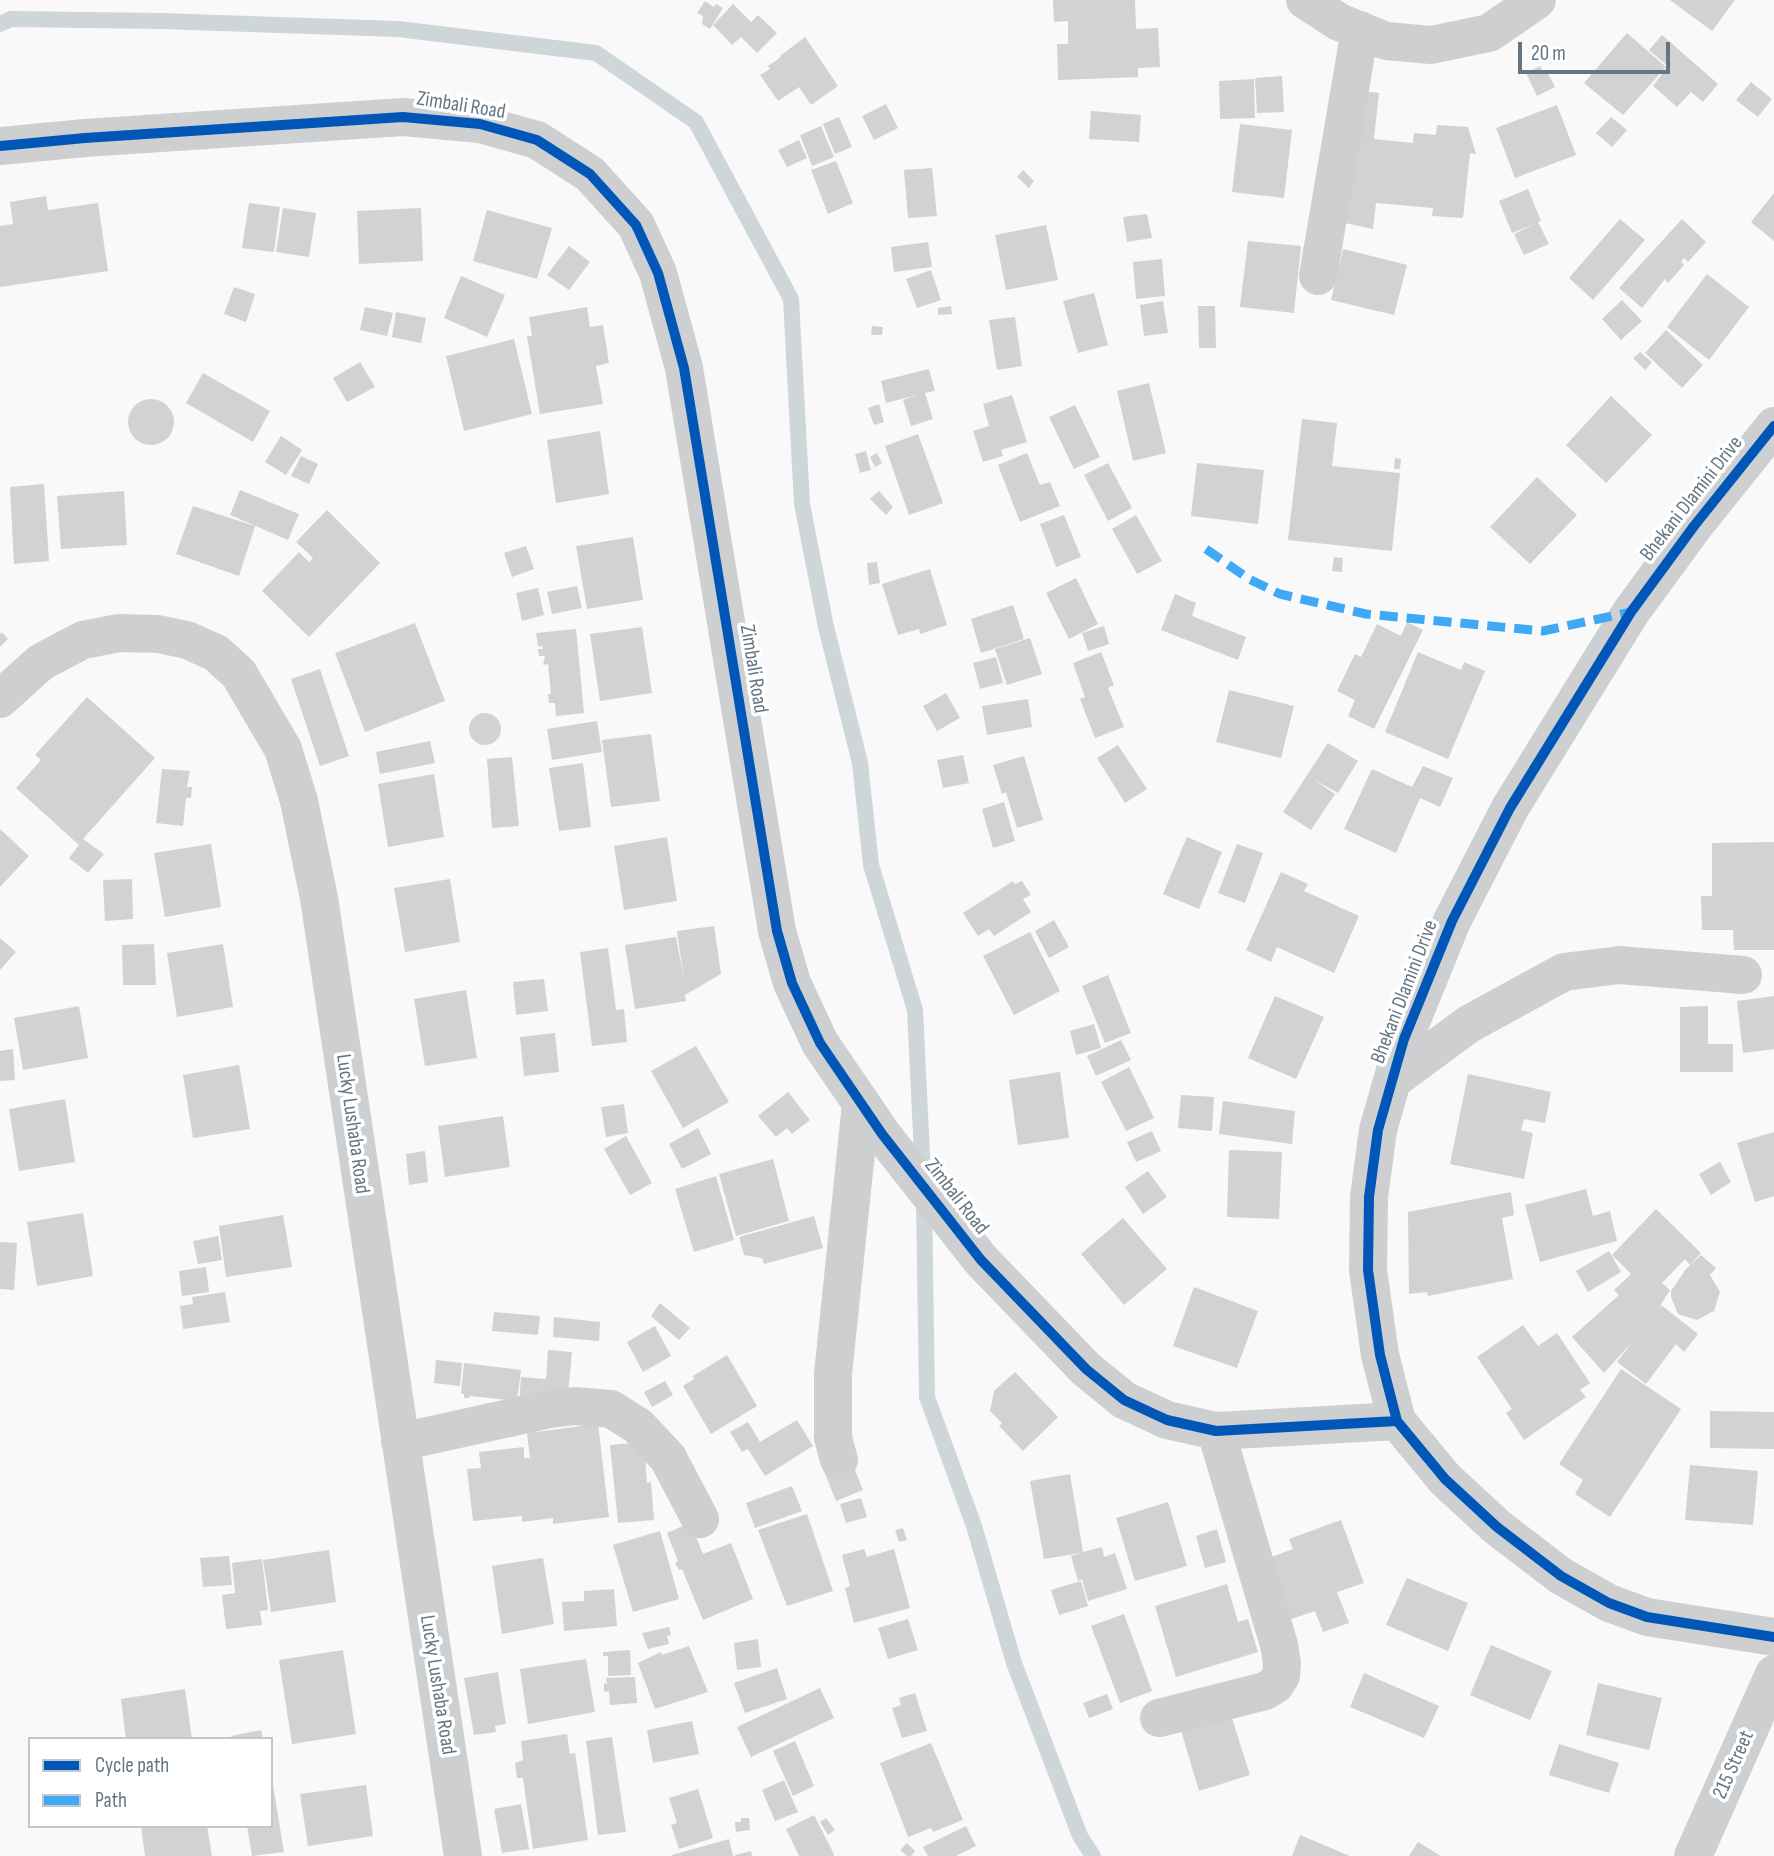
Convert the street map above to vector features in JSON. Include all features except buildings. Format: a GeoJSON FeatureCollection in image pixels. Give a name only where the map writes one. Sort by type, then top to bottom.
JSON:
{"type":"FeatureCollection","features":[{"type":"Feature","properties":{"kind":"street"},"geometry":{"type":"LineString","coordinates":[[1305,0],[1339,22],[1386,41],[1431,45],[1489,33],[1536,0]]}},
{"type":"Feature","properties":{"kind":"street"},"geometry":{"type":"LineString","coordinates":[[1318,276],[1360,30]]}},
{"type":"Feature","properties":{"kind":"street","name":"Zimbali Road"},"geometry":{"type":"LineString","coordinates":[[0,146],[403,117],[480,124],[537,140],[590,174],[636,225],[658,273],[684,368],[777,931],[792,984],[820,1043],[871,1119],[981,1260],[1086,1369],[1124,1400],[1167,1420],[1216,1431],[1397,1422]]}},
{"type":"Feature","properties":{"kind":"street","name":"Bhekani Dlamini Drive"},"geometry":{"type":"LineString","coordinates":[[1774,426],[1694,526],[1631,612],[1517,796],[1452,920],[1404,1038],[1378,1130],[1369,1197],[1368,1270],[1380,1355],[1397,1422],[1445,1479],[1496,1527],[1561,1576],[1609,1604],[1647,1617],[1774,1637]]}},
{"type":"Feature","properties":{"kind":"street","name":"Lucky Lushaba Road"},"geometry":{"type":"LineString","coordinates":[[0,699],[41,662],[83,640],[119,633],[159,634],[187,640],[216,653],[239,674],[283,749],[299,801],[319,898],[463,1856]]}},
{"type":"Feature","properties":{"kind":"street"},"geometry":{"type":"LineString","coordinates":[[1393,1080],[1469,1024],[1564,972],[1619,965],[1744,975]]}},
{"type":"Feature","properties":{"kind":"street"},"geometry":{"type":"LineString","coordinates":[[839,1460],[833,1438],[834,1374],[871,1119]]}},
{"type":"Feature","properties":{"kind":"street"},"geometry":{"type":"LineString","coordinates":[[400,1442],[550,1409],[575,1406],[611,1409],[638,1426],[668,1458],[700,1519]]}},
{"type":"Feature","properties":{"kind":"street"},"geometry":{"type":"LineString","coordinates":[[1159,1718],[1265,1691],[1275,1685],[1281,1676],[1283,1663],[1279,1645],[1216,1431]]}},
{"type":"Feature","properties":{"kind":"street","name":"215 Street"},"geometry":{"type":"LineString","coordinates":[[1693,1856],[1774,1674]]}},
{"type":"Feature","properties":{"kind":"waterway"},"geometry":{"type":"LineString","coordinates":[[0,24],[11,19],[398,29],[596,53],[696,122],[791,299],[802,504],[826,627],[860,763],[871,865],[915,1010],[923,1175]]}},
{"type":"Feature","properties":{"kind":"waterway"},"geometry":{"type":"LineString","coordinates":[[924,1200],[927,1397],[974,1526],[1014,1663],[1080,1836],[1093,1856]]}},
{"type":"Feature","properties":{"kind":"marked path"},"geometry":{"type":"LineString","coordinates":[[1206,549],[1249,579],[1280,594],[1366,614],[1543,631],[1631,612]]}},
{"type":"Feature","properties":{"kind":"cycle path"},"geometry":{"type":"LineString","coordinates":[[0,146],[403,117],[480,124],[537,140],[590,174],[636,225],[658,273],[684,368],[777,931],[792,983],[820,1043],[882,1134],[981,1260],[1086,1369],[1124,1400],[1167,1420],[1216,1431],[1397,1421]]}},
{"type":"Feature","properties":{"kind":"cycle path"},"geometry":{"type":"LineString","coordinates":[[1774,426],[1694,526],[1631,612],[1510,808],[1452,921],[1404,1039],[1378,1130],[1369,1197],[1368,1270],[1380,1355],[1397,1421],[1445,1479],[1497,1527],[1561,1576],[1609,1603],[1647,1617],[1774,1637]]}}]}
